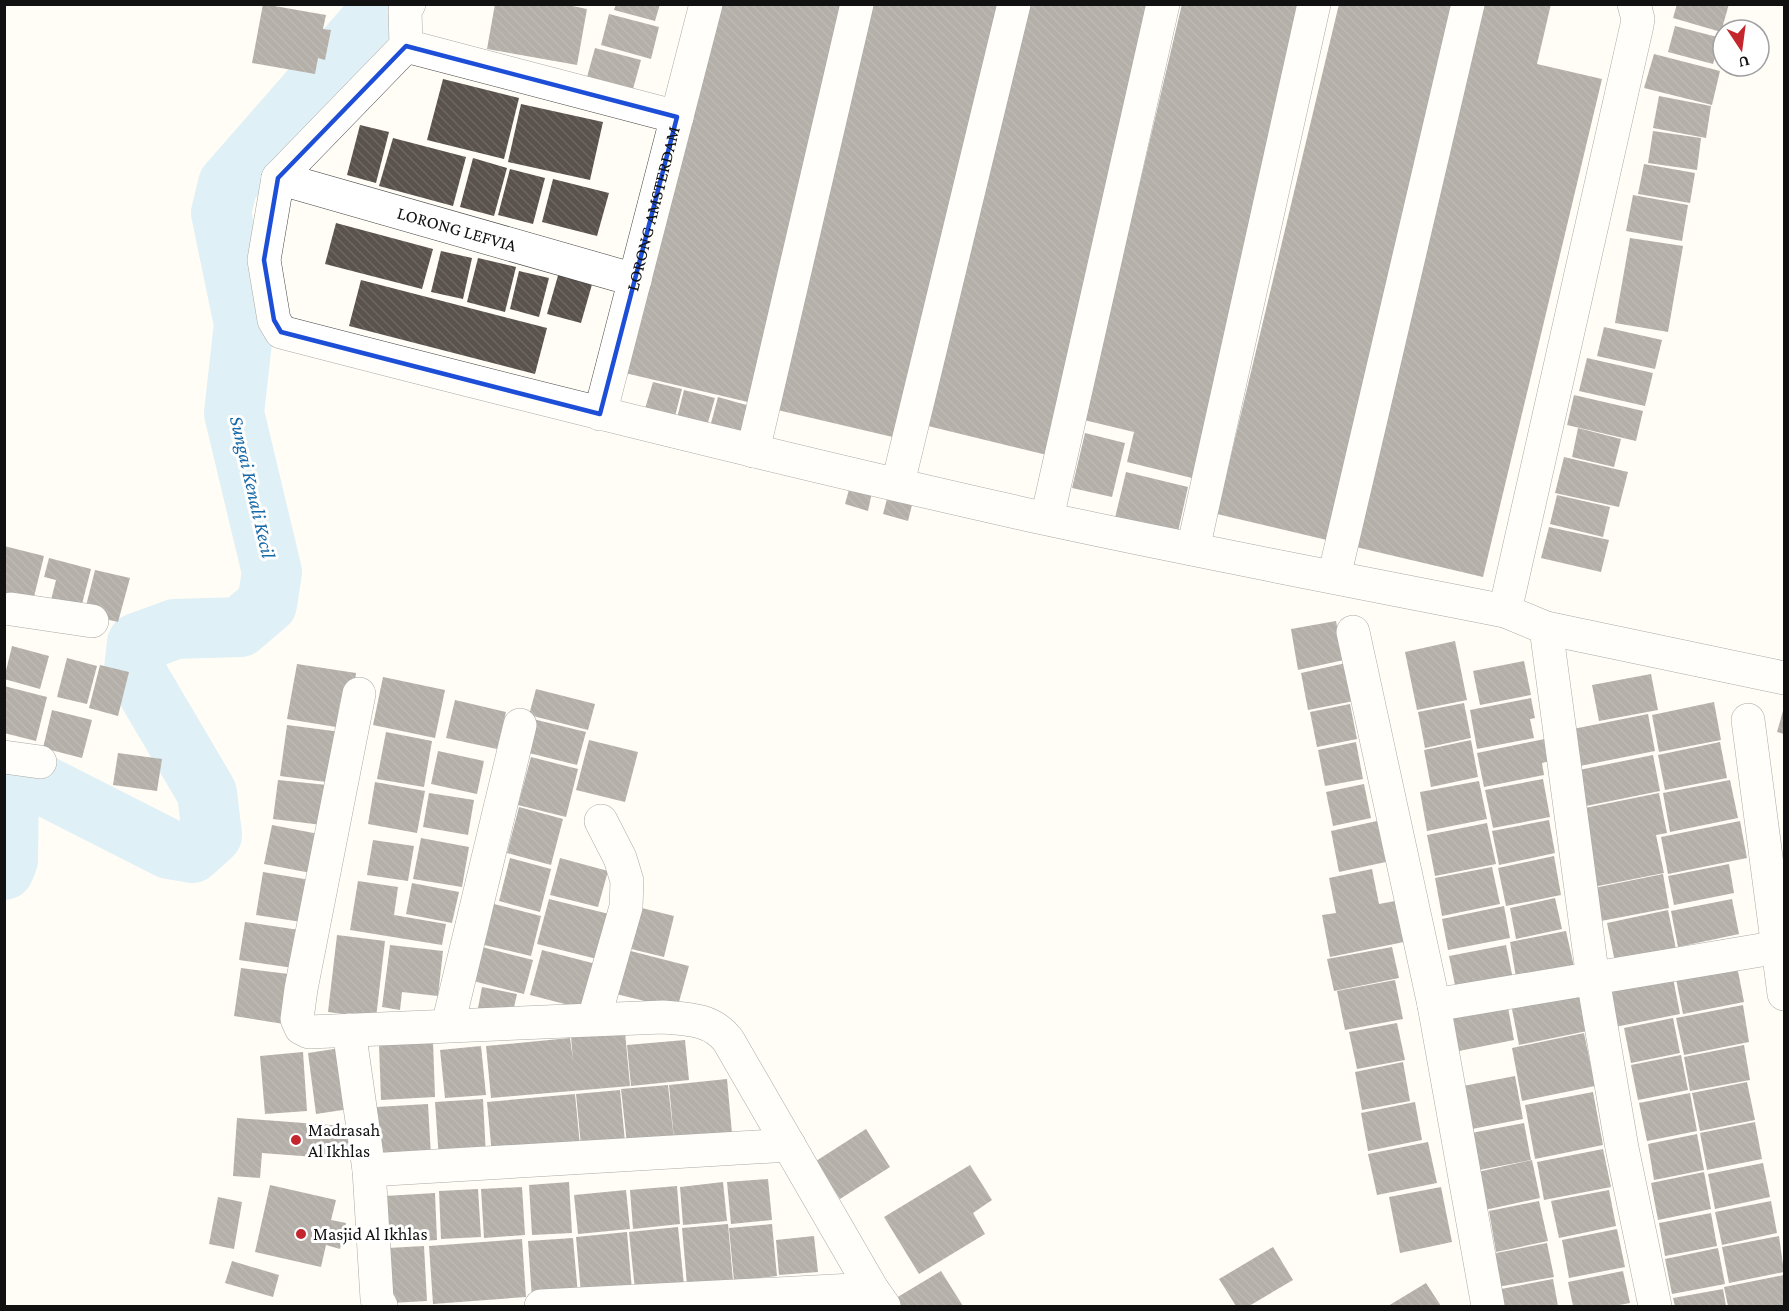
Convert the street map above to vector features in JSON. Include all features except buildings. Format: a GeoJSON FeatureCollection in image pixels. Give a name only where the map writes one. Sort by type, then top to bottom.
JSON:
{"type":"FeatureCollection","features":[{"type":"Feature","properties":{"kind":"street","name":"LORONG AMSTERDAM"},"geometry":{"type":"LineString","coordinates":[[600,414],[706,4]]}},
{"type":"Feature","properties":{"kind":"street"},"geometry":{"type":"LineString","coordinates":[[753,451],[857,4]]}},
{"type":"Feature","properties":{"kind":"street"},"geometry":{"type":"LineString","coordinates":[[898,483],[1014,4]]}},
{"type":"Feature","properties":{"kind":"street"},"geometry":{"type":"LineString","coordinates":[[1047,518],[1163,4]]}},
{"type":"Feature","properties":{"kind":"street"},"geometry":{"type":"LineString","coordinates":[[1193,549],[1314,4]]}},
{"type":"Feature","properties":{"kind":"street"},"geometry":{"type":"LineString","coordinates":[[1334,577],[1468,4]]}},
{"type":"Feature","properties":{"kind":"street"},"geometry":{"type":"LineString","coordinates":[[1505,611],[1637,25],[1638,19],[1634,4]]}},
{"type":"Feature","properties":{"kind":"street"},"geometry":{"type":"LineString","coordinates":[[402,6],[406,46],[278,178],[264,261],[274,320],[281,332],[753,451],[1047,518],[1505,611],[1546,628],[1785,678]]}},
{"type":"Feature","properties":{"kind":"street"},"geometry":{"type":"LineString","coordinates":[[406,46],[677,117]]}},
{"type":"Feature","properties":{"kind":"street","name":"LORONG LEFVIA"},"geometry":{"type":"LineString","coordinates":[[278,178],[635,280]]}},
{"type":"Feature","properties":{"kind":"street"},"geometry":{"type":"LineString","coordinates":[[7,615],[92,621]]}},
{"type":"Feature","properties":{"kind":"street"},"geometry":{"type":"LineString","coordinates":[[1546,628],[1593,979],[1622,1148],[1655,1306]]}},
{"type":"Feature","properties":{"kind":"street"},"geometry":{"type":"LineString","coordinates":[[1353,632],[1434,1005],[1488,1306]]}},
{"type":"Feature","properties":{"kind":"street"},"geometry":{"type":"LineString","coordinates":[[359,694],[303,978],[297,1019],[301,1028],[309,1032],[663,1017],[697,1020],[711,1025],[722,1032],[728,1040],[878,1298],[541,1306]]}},
{"type":"Feature","properties":{"kind":"street"},"geometry":{"type":"LineString","coordinates":[[1748,720],[1771,796],[1779,947],[1785,993]]}},
{"type":"Feature","properties":{"kind":"street"},"geometry":{"type":"LineString","coordinates":[[448,1025],[520,725]]}},
{"type":"Feature","properties":{"kind":"street"},"geometry":{"type":"LineString","coordinates":[[4,757],[40,762]]}},
{"type":"Feature","properties":{"kind":"street"},"geometry":{"type":"LineString","coordinates":[[594,1019],[627,907],[627,881],[620,858],[601,821]]}},
{"type":"Feature","properties":{"kind":"street"},"geometry":{"type":"LineString","coordinates":[[1434,1005],[1779,947]]}},
{"type":"Feature","properties":{"kind":"street"},"geometry":{"type":"LineString","coordinates":[[349,1030],[369,1170],[377,1299],[381,1306]]}},
{"type":"Feature","properties":{"kind":"street"},"geometry":{"type":"LineString","coordinates":[[369,1170],[789,1145]]}},
{"type":"Feature","properties":{"kind":"highlighted area"},"geometry":{"type":"Polygon","coordinates":[[[406,46],[677,117],[600,414],[281,332],[274,320],[264,260],[278,178],[406,46]]]}},
{"type":"Feature","properties":{"kind":"waterway","name":"Sungai Kenali Kecil"},"geometry":{"type":"LineString","coordinates":[[4,870],[8,860],[9,789],[25,781],[41,784],[169,849],[192,853],[212,835],[207,793],[134,669],[137,643],[175,629],[240,627],[267,604],[272,572],[234,413],[244,324],[221,213],[228,184],[374,17]]}},
{"type":"Feature","properties":{"kind":"place","name":"Madrasah Al Ikhlas"},"geometry":{"type":"Point","coordinates":[296,1140]}},
{"type":"Feature","properties":{"kind":"place","name":"Masjid Al Ikhlas"},"geometry":{"type":"Point","coordinates":[301,1234]}}]}
